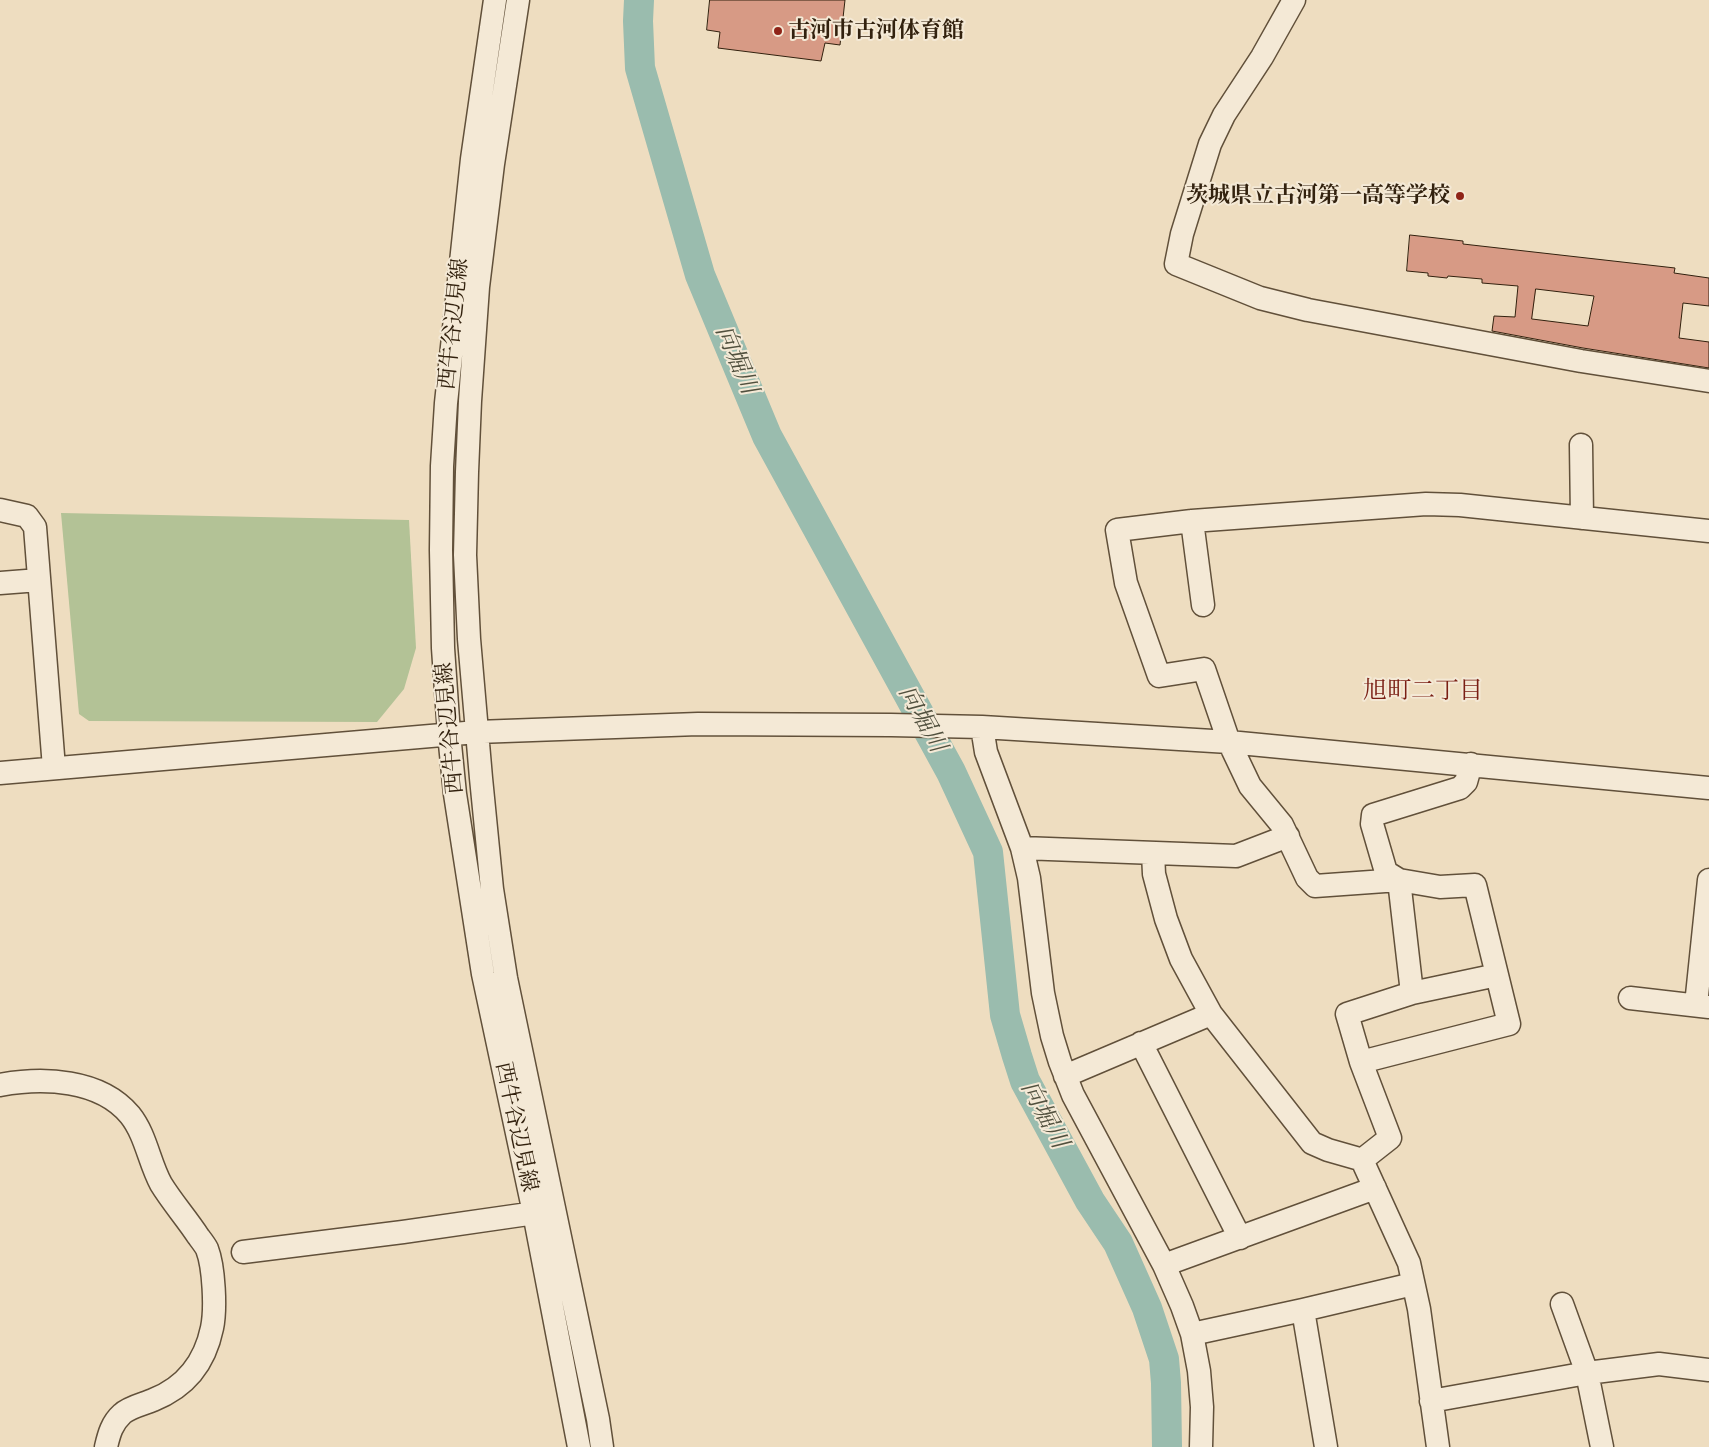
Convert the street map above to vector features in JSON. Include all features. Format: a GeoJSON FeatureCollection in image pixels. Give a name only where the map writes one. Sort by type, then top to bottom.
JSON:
{"type":"FeatureCollection","features":[{"type":"Feature","properties":{"kind":"street","name":"西牛谷辺見線"},"geometry":{"type":"LineString","coordinates":[[495,0],[472,159],[442,466],[443,648],[449,734],[455,794],[483,974],[598,1419],[602,1447]]}},
{"type":"Feature","properties":{"kind":"street","name":"西牛谷辺見線"},"geometry":{"type":"LineString","coordinates":[[518,0],[493,164],[478,287],[470,401],[465,555],[469,639],[492,888],[580,1447]]}},
{"type":"Feature","properties":{"kind":"street"},"geometry":{"type":"LineString","coordinates":[[1294,0],[1262,57],[1224,115],[1210,144],[1182,234],[1176,264],[1260,298],[1308,310],[1581,361],[1709,381]]}},
{"type":"Feature","properties":{"kind":"street"},"geometry":{"type":"LineString","coordinates":[[1581,445],[1582,518]]}},
{"type":"Feature","properties":{"kind":"street"},"geometry":{"type":"LineString","coordinates":[[1360,1062],[1509,1024],[1475,885],[1440,887],[1399,880],[1315,886],[1307,878],[1282,825],[1250,786],[1229,742],[1204,669],[1159,676],[1126,583],[1117,530],[1192,521],[1426,504],[1709,531]]}},
{"type":"Feature","properties":{"kind":"street"},"geometry":{"type":"LineString","coordinates":[[0,510],[27,516],[35,527],[54,768]]}},
{"type":"Feature","properties":{"kind":"street"},"geometry":{"type":"LineString","coordinates":[[1192,521],[1203,605]]}},
{"type":"Feature","properties":{"kind":"street"},"geometry":{"type":"LineString","coordinates":[[0,583],[40,580]]}},
{"type":"Feature","properties":{"kind":"street"},"geometry":{"type":"LineString","coordinates":[[0,773],[477,732],[698,724],[891,725],[982,727],[1229,742],[1709,788]]}},
{"type":"Feature","properties":{"kind":"street"},"geometry":{"type":"LineString","coordinates":[[982,727],[986,752],[1022,848],[1030,888],[1043,992],[1052,1036],[1065,1076],[1164,1265],[1192,1334],[1199,1371],[1202,1407],[1201,1447]]}},
{"type":"Feature","properties":{"kind":"street"},"geometry":{"type":"LineString","coordinates":[[1399,880],[1386,872],[1372,824],[1373,815],[1460,788],[1466,782],[1471,764]]}},
{"type":"Feature","properties":{"kind":"street"},"geometry":{"type":"LineString","coordinates":[[1022,848],[1236,856],[1288,836]]}},
{"type":"Feature","properties":{"kind":"street"},"geometry":{"type":"LineString","coordinates":[[1153,853],[1154,874],[1169,927],[1181,959],[1211,1014],[1312,1143],[1328,1150],[1363,1160]]}},
{"type":"Feature","properties":{"kind":"street"},"geometry":{"type":"LineString","coordinates":[[1399,880],[1412,993]]}},
{"type":"Feature","properties":{"kind":"street"},"geometry":{"type":"LineString","coordinates":[[1630,998],[1703,1006],[1709,880]]}},
{"type":"Feature","properties":{"kind":"street"},"geometry":{"type":"LineString","coordinates":[[1363,1160],[1390,1138],[1360,1062],[1347,1014],[1412,993],[1497,975]]}},
{"type":"Feature","properties":{"kind":"street"},"geometry":{"type":"LineString","coordinates":[[1065,1076],[1211,1014]]}},
{"type":"Feature","properties":{"kind":"street"},"geometry":{"type":"LineString","coordinates":[[1141,1043],[1240,1238]]}},
{"type":"Feature","properties":{"kind":"street"},"geometry":{"type":"LineString","coordinates":[[0,1085],[21,1081],[67,1083],[88,1087],[111,1099],[130,1115],[145,1142],[161,1183],[206,1249],[212,1274],[213,1300],[213,1326],[207,1347],[190,1376],[161,1396],[123,1412],[110,1428],[106,1447]]}},
{"type":"Feature","properties":{"kind":"street"},"geometry":{"type":"LineString","coordinates":[[1363,1160],[1409,1263],[1420,1309],[1438,1447]]}},
{"type":"Feature","properties":{"kind":"street"},"geometry":{"type":"LineString","coordinates":[[1164,1265],[1374,1188]]}},
{"type":"Feature","properties":{"kind":"street"},"geometry":{"type":"LineString","coordinates":[[243,1252],[544,1212]]}},
{"type":"Feature","properties":{"kind":"street"},"geometry":{"type":"LineString","coordinates":[[1192,1334],[1413,1284]]}},
{"type":"Feature","properties":{"kind":"street"},"geometry":{"type":"LineString","coordinates":[[1562,1304],[1587,1373],[1602,1447]]}},
{"type":"Feature","properties":{"kind":"street"},"geometry":{"type":"LineString","coordinates":[[1303,1310],[1326,1447]]}},
{"type":"Feature","properties":{"kind":"street"},"geometry":{"type":"LineString","coordinates":[[1431,1402],[1587,1373],[1659,1364],[1709,1370]]}},
{"type":"Feature","properties":{"kind":"shaded area"},"geometry":{"type":"Polygon","coordinates":[[[61,513],[409,520],[416,648],[404,689],[377,722],[89,721],[79,714],[61,513]]]}},
{"type":"Feature","properties":{"kind":"shaded area"},"geometry":{"type":"Polygon","coordinates":[[[1172,1383],[1172,1447],[1161,1447],[1161,1384],[1172,1383]]]}},
{"type":"Feature","properties":{"kind":"building","name":"古河市古河体育館"},"geometry":{"type":"Polygon","coordinates":[[[710,0],[845,0],[840,45],[825,43],[821,61],[718,48],[720,32],[707,30],[710,0]]]}},
{"type":"Feature","properties":{"kind":"building"},"geometry":{"type":"Polygon","coordinates":[[[1410,235],[1463,241],[1463,244],[1675,268],[1674,273],[1709,278],[1709,306],[1683,303],[1679,338],[1709,342],[1709,368],[1492,331],[1494,316],[1515,317],[1518,286],[1482,283],[1482,279],[1428,276],[1428,273],[1407,271],[1410,235]],[[1536,289],[1532,319],[1588,326],[1594,296],[1536,289]]]}},
{"type":"Feature","properties":{"kind":"waterway","name":"向堀川"},"geometry":{"type":"LineString","coordinates":[[639,0],[640,68],[700,275],[767,436],[951,772],[988,852],[1005,1015],[1017,1056],[1025,1081],[1090,1201],[1118,1243],[1147,1308],[1164,1359],[1167,1447]]}},
{"type":"Feature","properties":{"kind":"place","name":"古河市古河体育館"},"geometry":{"type":"Point","coordinates":[778,31]}},
{"type":"Feature","properties":{"kind":"place","name":"茨城県立古河第一高等学校"},"geometry":{"type":"Point","coordinates":[1460,196]}},
{"type":"Feature","properties":{"kind":"district","name":"旭町二丁目"},"geometry":{"type":"Point","coordinates":[1423,691]}}]}
